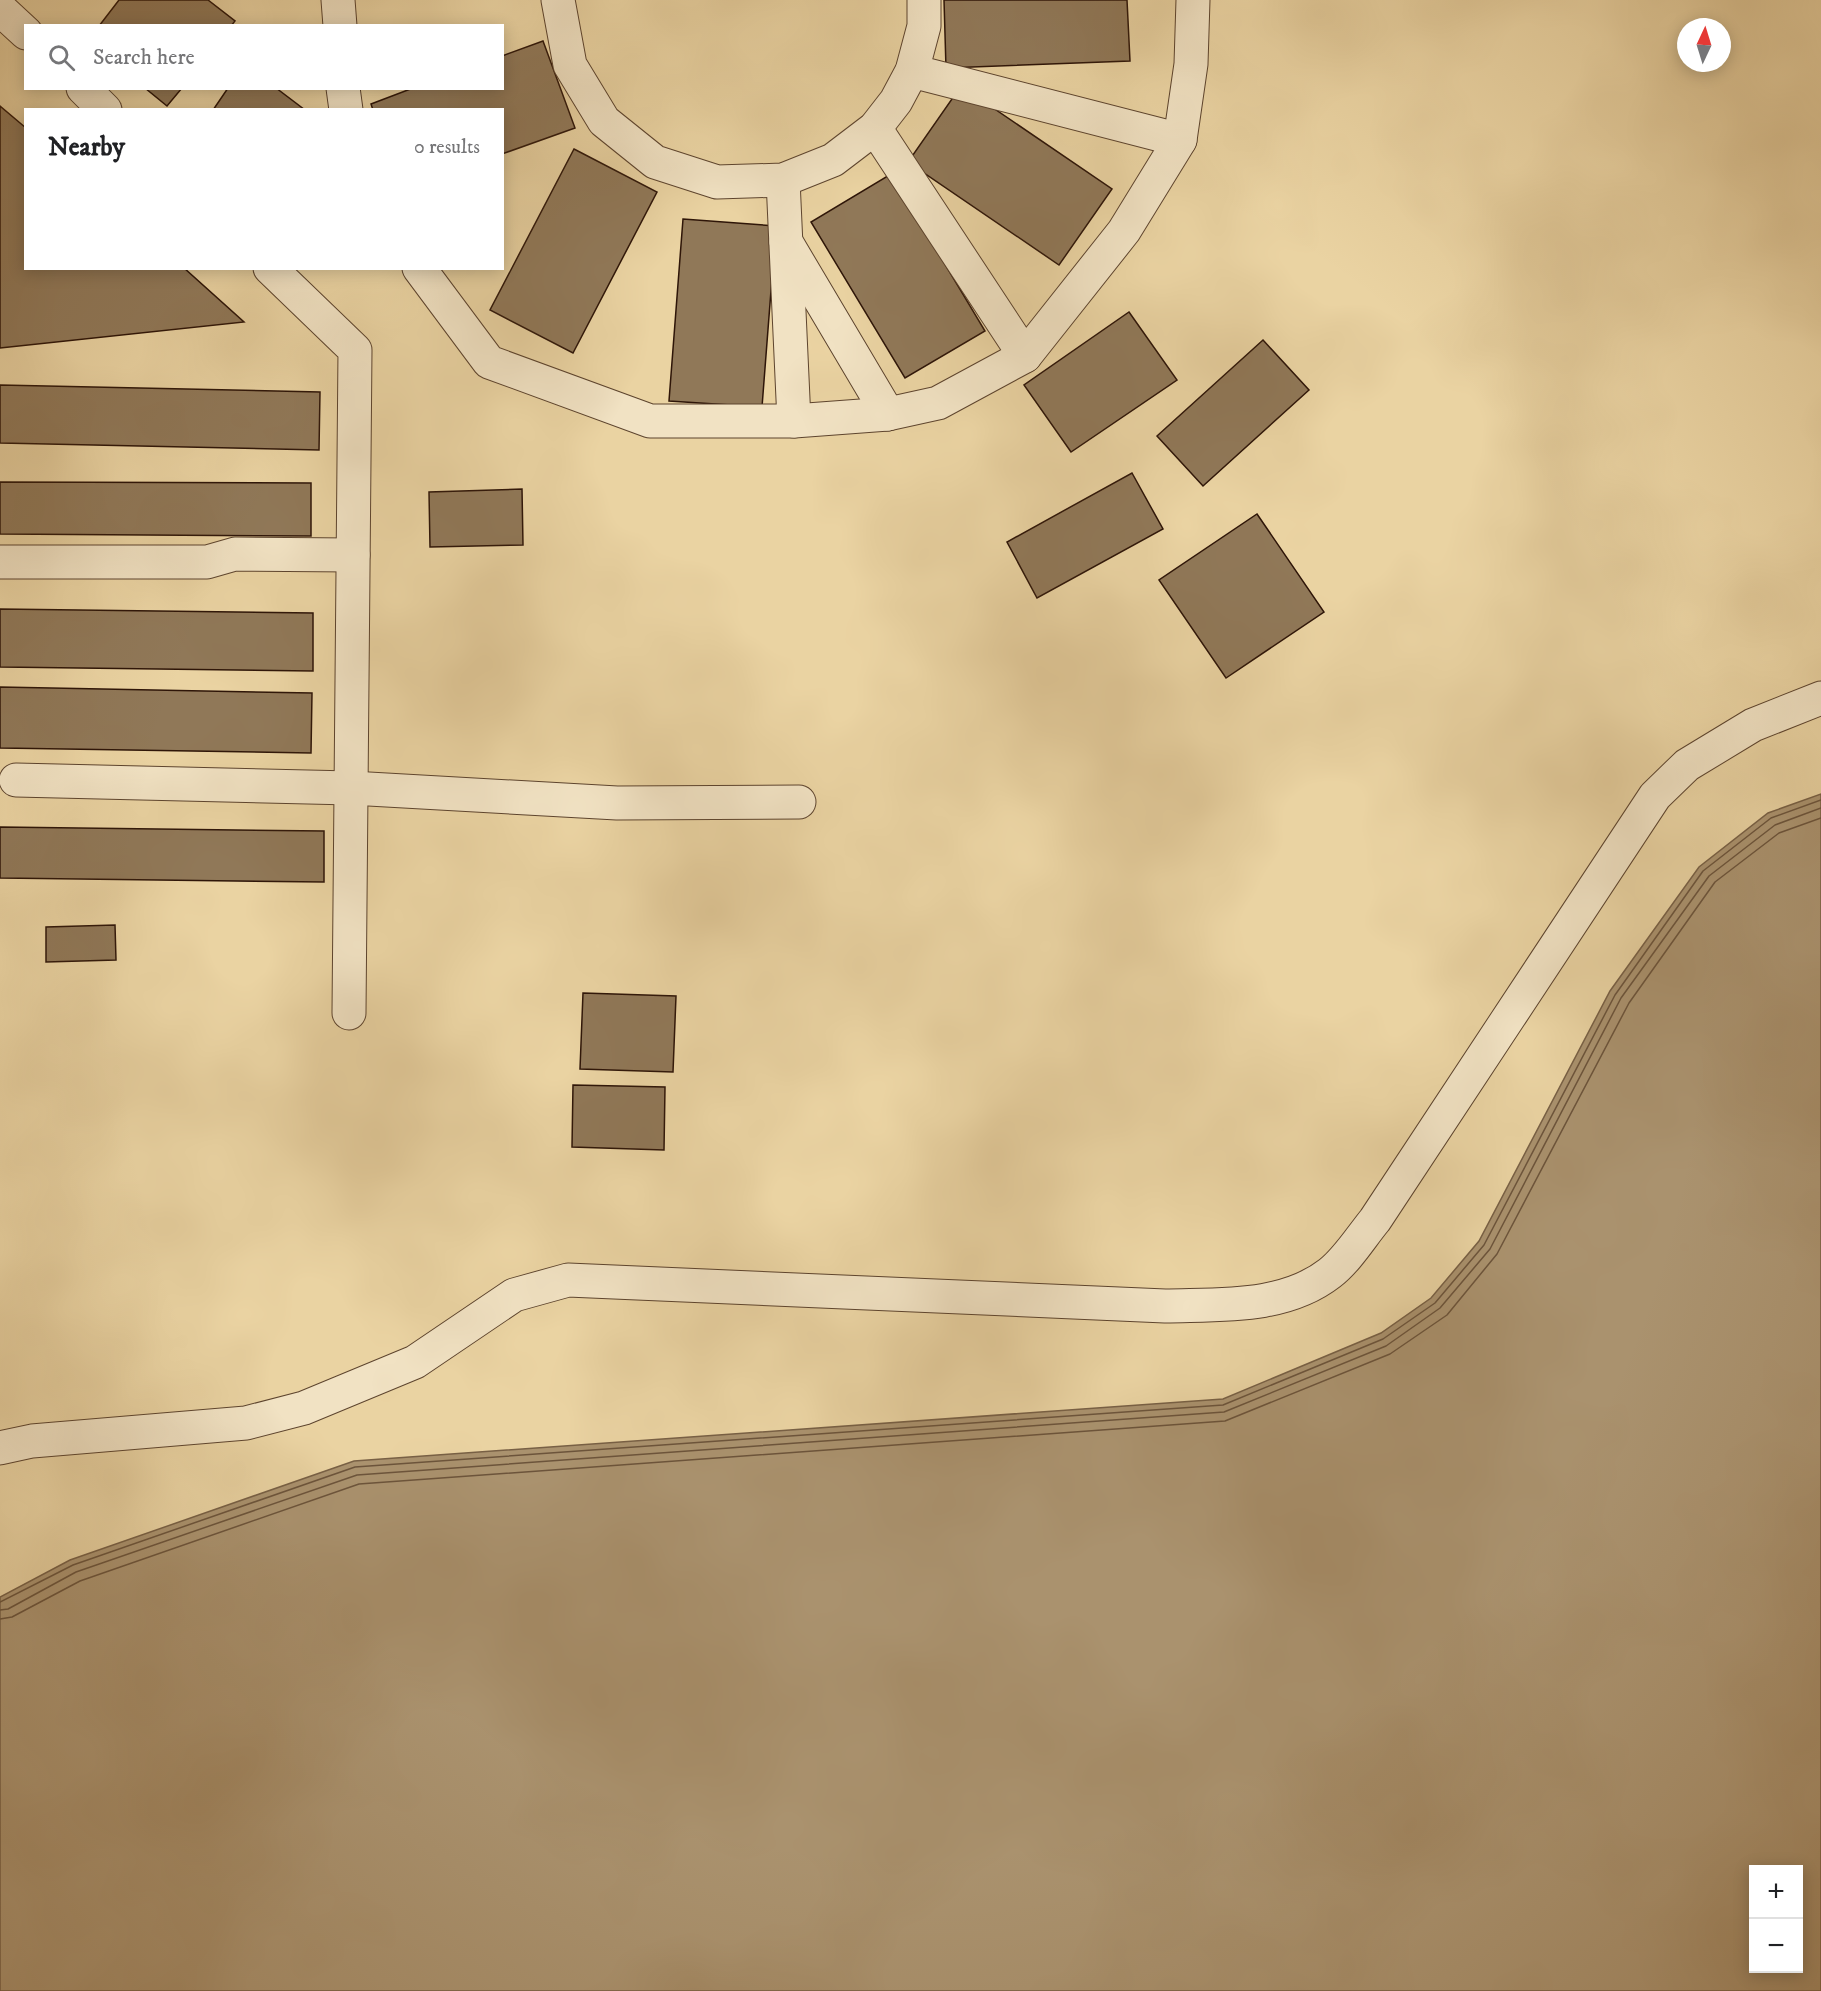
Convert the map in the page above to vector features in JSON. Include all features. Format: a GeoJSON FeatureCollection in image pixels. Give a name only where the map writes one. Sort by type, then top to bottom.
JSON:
{"type":"FeatureCollection","features":[{"type":"Feature","properties":{"kind":"street"},"geometry":{"type":"LineString","coordinates":[[338,0],[340,24]]}},
{"type":"Feature","properties":{"kind":"street"},"geometry":{"type":"LineString","coordinates":[[558,0],[570,65],[604,121],[655,162],[717,182],[783,180],[833,160],[874,128],[896,101],[912,71],[924,26],[924,0]]}},
{"type":"Feature","properties":{"kind":"street"},"geometry":{"type":"LineString","coordinates":[[420,270],[489,362],[650,422],[794,421],[888,414],[938,403],[1025,356],[1124,231],[1180,140],[1191,64],[1193,0]]}},
{"type":"Feature","properties":{"kind":"street"},"geometry":{"type":"LineString","coordinates":[[0,9],[24,31]]}},
{"type":"Feature","properties":{"kind":"street"},"geometry":{"type":"LineString","coordinates":[[912,71],[1180,140]]}},
{"type":"Feature","properties":{"kind":"street"},"geometry":{"type":"LineString","coordinates":[[85,90],[103,108]]}},
{"type":"Feature","properties":{"kind":"street"},"geometry":{"type":"LineString","coordinates":[[343,90],[346,108]]}},
{"type":"Feature","properties":{"kind":"street"},"geometry":{"type":"LineString","coordinates":[[874,128],[1025,356]]}},
{"type":"Feature","properties":{"kind":"street"},"geometry":{"type":"LineString","coordinates":[[783,180],[794,421]]}},
{"type":"Feature","properties":{"kind":"street"},"geometry":{"type":"LineString","coordinates":[[784,238],[888,414]]}},
{"type":"Feature","properties":{"kind":"street"},"geometry":{"type":"LineString","coordinates":[[272,270],[355,350],[349,1012]]}},
{"type":"Feature","properties":{"kind":"street"},"geometry":{"type":"LineString","coordinates":[[0,562],[207,562],[235,554],[353,555]]}},
{"type":"Feature","properties":{"kind":"street"},"geometry":{"type":"LineString","coordinates":[[0,1448],[32,1441],[246,1423],[303,1408],[415,1362],[514,1295],[568,1280],[1165,1306],[1245,1303],[1299,1293],[1331,1272],[1376,1220],[1655,796],[1687,765],[1753,724],[1821,698]]}},
{"type":"Feature","properties":{"kind":"street"},"geometry":{"type":"LineString","coordinates":[[16,780],[351,788],[617,803],[799,802]]}},
{"type":"Feature","properties":{"kind":"water"},"geometry":{"type":"Polygon","coordinates":[[[1821,794],[1821,1991],[0,1991],[0,1597],[70,1560],[354,1461],[1223,1399],[1381,1333],[1431,1298],[1479,1241],[1610,991],[1699,867],[1768,813],[1821,794]]]}},
{"type":"Feature","properties":{"kind":"building"},"geometry":{"type":"Polygon","coordinates":[[[119,0],[208,0],[235,21],[233,24],[101,24],[119,0]]]}},
{"type":"Feature","properties":{"kind":"building"},"geometry":{"type":"Polygon","coordinates":[[[944,0],[1127,0],[1130,61],[946,68],[944,0]]]}},
{"type":"Feature","properties":{"kind":"building"},"geometry":{"type":"Polygon","coordinates":[[[543,41],[575,128],[504,153],[504,108],[372,108],[371,104],[408,90],[504,90],[504,55],[543,41]]]}},
{"type":"Feature","properties":{"kind":"building"},"geometry":{"type":"Polygon","coordinates":[[[961,86],[1112,189],[1059,265],[908,162],[961,86]]]}},
{"type":"Feature","properties":{"kind":"building"},"geometry":{"type":"Polygon","coordinates":[[[147,90],[180,90],[167,106],[147,90]]]}},
{"type":"Feature","properties":{"kind":"building"},"geometry":{"type":"Polygon","coordinates":[[[227,90],[279,90],[302,108],[214,108],[227,90]]]}},
{"type":"Feature","properties":{"kind":"building"},"geometry":{"type":"Polygon","coordinates":[[[0,106],[24,126],[24,270],[186,270],[244,322],[0,348],[0,106]]]}},
{"type":"Feature","properties":{"kind":"building"},"geometry":{"type":"Polygon","coordinates":[[[574,149],[657,192],[573,353],[490,310],[574,149]]]}},
{"type":"Feature","properties":{"kind":"building"},"geometry":{"type":"Polygon","coordinates":[[[891,174],[985,331],[905,378],[811,222],[891,174]]]}},
{"type":"Feature","properties":{"kind":"building"},"geometry":{"type":"Polygon","coordinates":[[[683,219],[776,226],[762,407],[669,401],[683,219]]]}},
{"type":"Feature","properties":{"kind":"building"},"geometry":{"type":"Polygon","coordinates":[[[1129,312],[1177,380],[1071,452],[1024,385],[1129,312]]]}},
{"type":"Feature","properties":{"kind":"building"},"geometry":{"type":"Polygon","coordinates":[[[1263,340],[1309,390],[1203,486],[1157,436],[1263,340]]]}},
{"type":"Feature","properties":{"kind":"building"},"geometry":{"type":"Polygon","coordinates":[[[0,385],[320,392],[319,450],[0,443],[0,385]]]}},
{"type":"Feature","properties":{"kind":"building"},"geometry":{"type":"Polygon","coordinates":[[[1132,473],[1163,529],[1037,598],[1007,542],[1132,473]]]}},
{"type":"Feature","properties":{"kind":"building"},"geometry":{"type":"Polygon","coordinates":[[[0,482],[311,483],[311,536],[0,534],[0,482]]]}},
{"type":"Feature","properties":{"kind":"building"},"geometry":{"type":"Polygon","coordinates":[[[522,489],[523,545],[430,547],[429,492],[522,489]]]}},
{"type":"Feature","properties":{"kind":"building"},"geometry":{"type":"Polygon","coordinates":[[[1257,514],[1324,612],[1226,678],[1159,580],[1257,514]]]}},
{"type":"Feature","properties":{"kind":"building"},"geometry":{"type":"Polygon","coordinates":[[[0,609],[313,613],[313,671],[0,667],[0,609]]]}},
{"type":"Feature","properties":{"kind":"building"},"geometry":{"type":"Polygon","coordinates":[[[0,687],[312,693],[311,753],[0,748],[0,687]]]}},
{"type":"Feature","properties":{"kind":"building"},"geometry":{"type":"Polygon","coordinates":[[[0,827],[324,831],[324,882],[0,878],[0,827]]]}},
{"type":"Feature","properties":{"kind":"building"},"geometry":{"type":"Polygon","coordinates":[[[115,925],[116,960],[46,962],[46,927],[115,925]]]}},
{"type":"Feature","properties":{"kind":"building"},"geometry":{"type":"Polygon","coordinates":[[[583,993],[676,996],[673,1072],[580,1069],[583,993]]]}},
{"type":"Feature","properties":{"kind":"building"},"geometry":{"type":"Polygon","coordinates":[[[573,1085],[665,1087],[664,1150],[572,1147],[573,1085]]]}}]}
